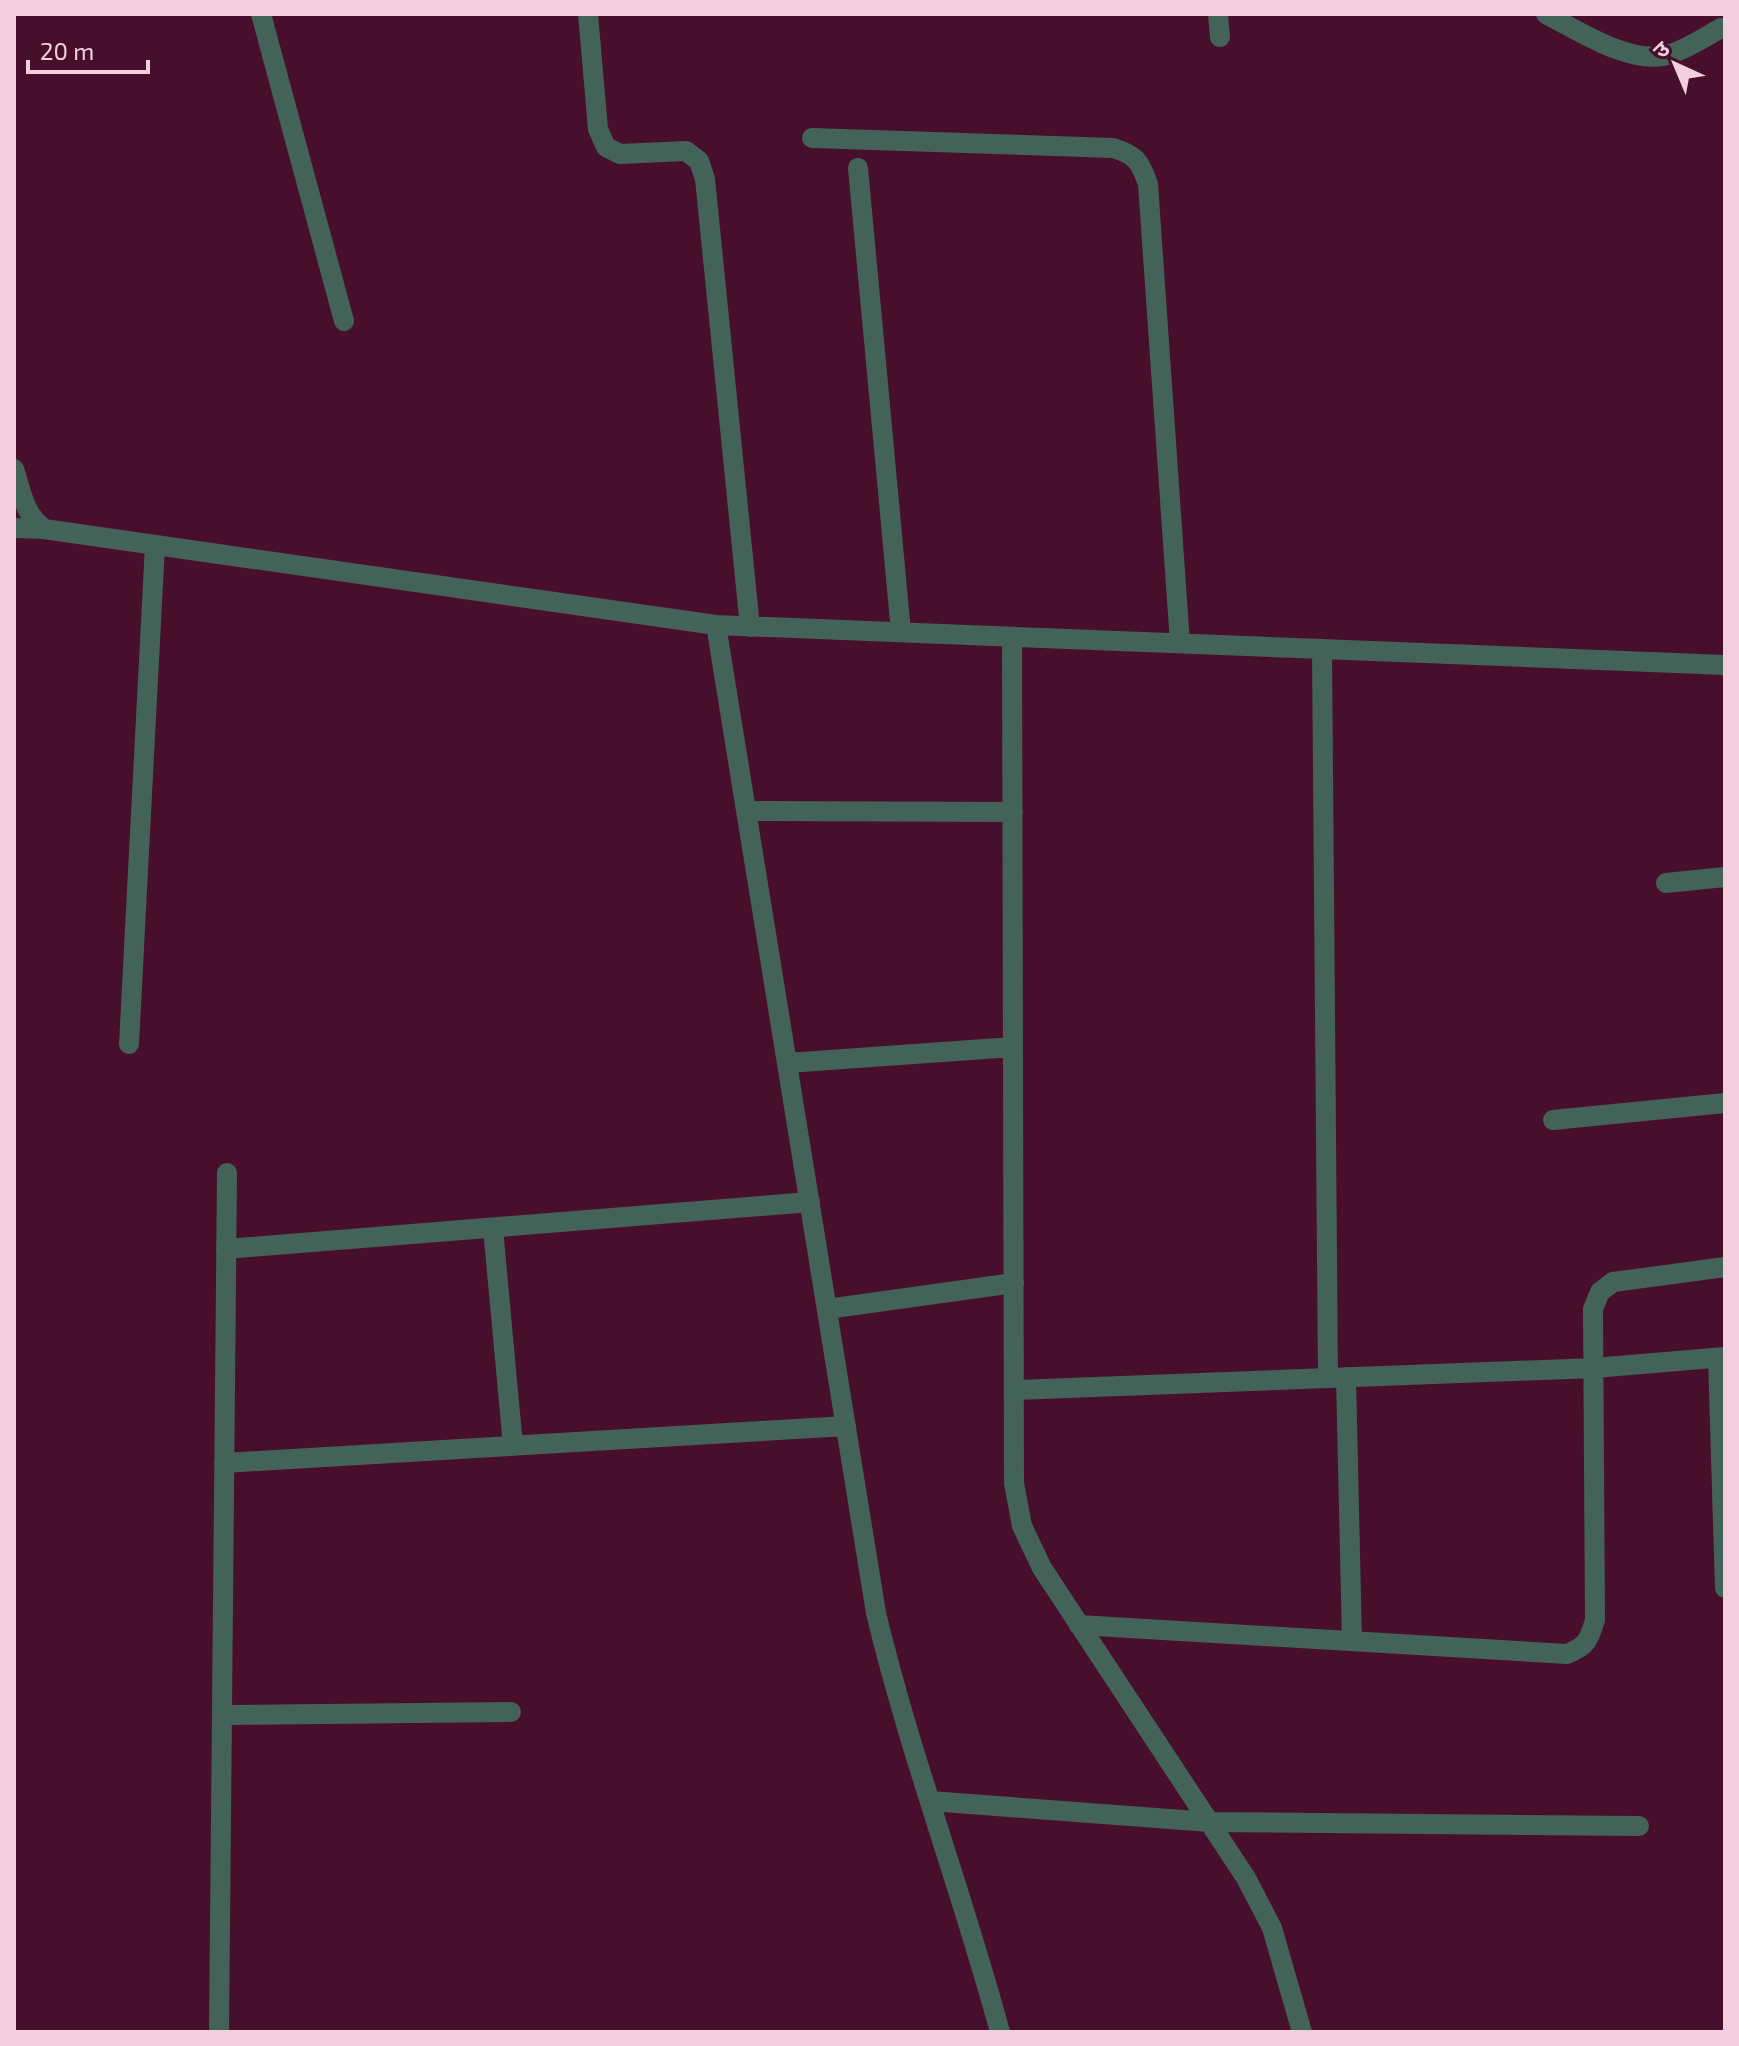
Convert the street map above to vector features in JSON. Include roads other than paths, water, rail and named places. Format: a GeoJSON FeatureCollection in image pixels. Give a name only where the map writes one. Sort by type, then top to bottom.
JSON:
{"type":"FeatureCollection","features":[{"type":"Feature","properties":{"kind":"street"},"geometry":{"type":"LineString","coordinates":[[261,14],[344,321]]}},
{"type":"Feature","properties":{"kind":"street"},"geometry":{"type":"LineString","coordinates":[[588,14],[598,129],[606,147],[620,154],[686,151],[699,161],[705,179],[750,627]]}},
{"type":"Feature","properties":{"kind":"street"},"geometry":{"type":"LineString","coordinates":[[1218,14],[1220,37]]}},
{"type":"Feature","properties":{"kind":"street"},"geometry":{"type":"LineString","coordinates":[[1546,14],[1625,53],[1649,57],[1670,55],[1723,30],[1703,14]]}},
{"type":"Feature","properties":{"kind":"street"},"geometry":{"type":"LineString","coordinates":[[812,138],[1113,148],[1130,153],[1142,165],[1148,184],[1180,643]]}},
{"type":"Feature","properties":{"kind":"street"},"geometry":{"type":"LineString","coordinates":[[858,168],[901,632]]}},
{"type":"Feature","properties":{"kind":"street"},"geometry":{"type":"LineString","coordinates":[[14,469],[28,511],[44,529]]}},
{"type":"Feature","properties":{"kind":"street"},"geometry":{"type":"LineString","coordinates":[[14,528],[44,529],[716,625],[1725,665]]}},
{"type":"Feature","properties":{"kind":"street"},"geometry":{"type":"LineString","coordinates":[[129,1044],[155,545]]}},
{"type":"Feature","properties":{"kind":"street"},"geometry":{"type":"LineString","coordinates":[[716,625],[876,1613],[891,1675],[1000,2032]]}},
{"type":"Feature","properties":{"kind":"street"},"geometry":{"type":"LineString","coordinates":[[1012,637],[1014,1483],[1022,1526],[1042,1568],[1246,1878],[1272,1928],[1302,2032]]}},
{"type":"Feature","properties":{"kind":"street"},"geometry":{"type":"LineString","coordinates":[[1322,649],[1337,1378],[1352,1641]]}},
{"type":"Feature","properties":{"kind":"street"},"geometry":{"type":"LineString","coordinates":[[747,811],[1013,812]]}},
{"type":"Feature","properties":{"kind":"street"},"geometry":{"type":"LineString","coordinates":[[1666,883],[1725,877]]}},
{"type":"Feature","properties":{"kind":"street"},"geometry":{"type":"LineString","coordinates":[[787,1063],[1013,1047]]}},
{"type":"Feature","properties":{"kind":"street"},"geometry":{"type":"LineString","coordinates":[[1553,1120],[1725,1103]]}},
{"type":"Feature","properties":{"kind":"street"},"geometry":{"type":"LineString","coordinates":[[219,2032],[227,1173]]}},
{"type":"Feature","properties":{"kind":"street"},"geometry":{"type":"LineString","coordinates":[[226,1249],[810,1202]]}},
{"type":"Feature","properties":{"kind":"street"},"geometry":{"type":"LineString","coordinates":[[493,1228],[513,1446]]}},
{"type":"Feature","properties":{"kind":"street"},"geometry":{"type":"LineString","coordinates":[[1079,1625],[1567,1654],[1581,1648],[1590,1638],[1595,1620],[1593,1309],[1600,1292],[1613,1282],[1725,1267]]}},
{"type":"Feature","properties":{"kind":"street"},"geometry":{"type":"LineString","coordinates":[[827,1309],[1014,1283]]}},
{"type":"Feature","properties":{"kind":"street"},"geometry":{"type":"LineString","coordinates":[[1015,1390],[1594,1368],[1721,1358],[1725,1588]]}},
{"type":"Feature","properties":{"kind":"street"},"geometry":{"type":"LineString","coordinates":[[224,1463],[846,1426]]}},
{"type":"Feature","properties":{"kind":"street"},"geometry":{"type":"LineString","coordinates":[[222,1715],[511,1712]]}},
{"type":"Feature","properties":{"kind":"street"},"geometry":{"type":"LineString","coordinates":[[930,1801],[1210,1822],[1639,1826]]}}]}
